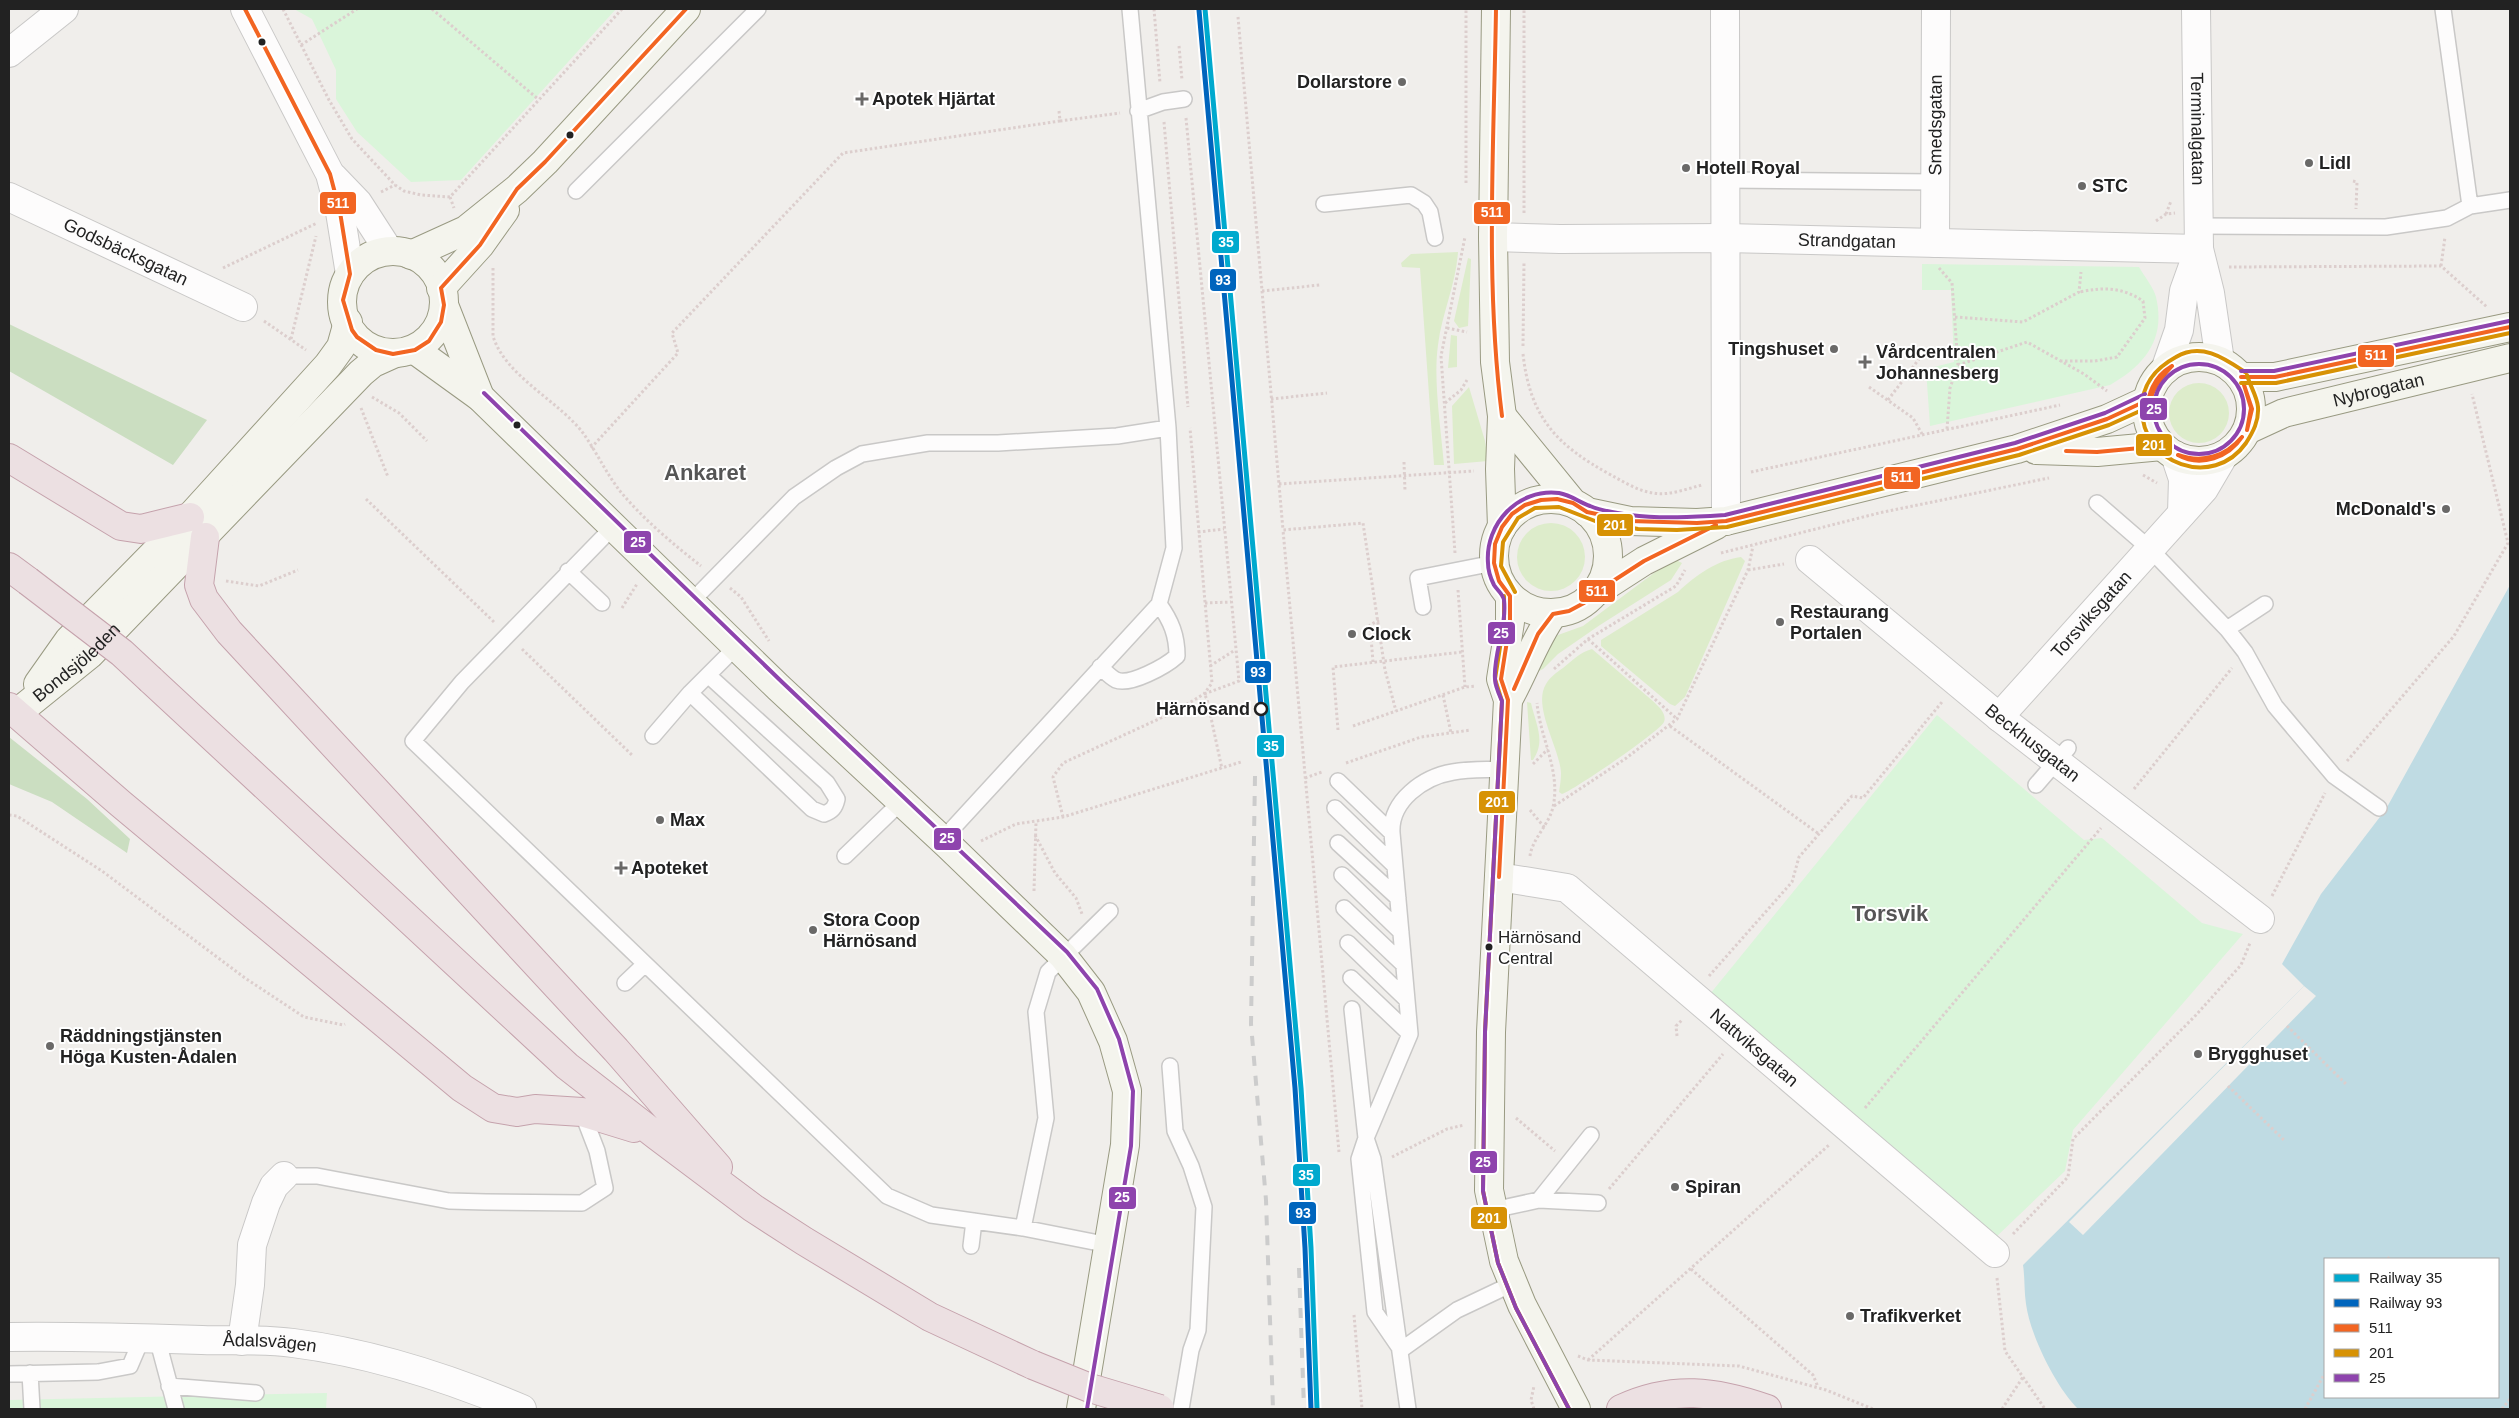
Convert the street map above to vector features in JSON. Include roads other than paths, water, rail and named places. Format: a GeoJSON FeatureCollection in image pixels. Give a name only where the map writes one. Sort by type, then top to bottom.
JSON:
{"type":"FeatureCollection","features":[{"type":"Feature","properties":{"kind":"highway"},"geometry":{"type":"LineString","coordinates":[[9,458],[121,526],[141,530],[197,527],[199,585],[204,599],[230,632],[616,1050],[754,1208]]}},
{"type":"Feature","properties":{"kind":"highway"},"geometry":{"type":"LineString","coordinates":[[19,574],[122,653],[567,1066],[754,1208],[804,1241],[930,1317],[1090,1388],[1160,1409]]}},
{"type":"Feature","properties":{"kind":"highway"},"geometry":{"type":"LineString","coordinates":[[13,710],[121,804],[462,1088],[493,1108],[517,1112],[535,1109],[582,1112],[657,1136]]}},
{"type":"Feature","properties":{"kind":"highway"},"geometry":{"type":"LineString","coordinates":[[1621,1409],[1657,1396],[1703,1393],[1735,1398],[1767,1409]]}},
{"type":"Feature","properties":{"kind":"main road"},"geometry":{"type":"LineString","coordinates":[[686,9],[546,162],[517,189],[466,230],[400,253],[365,259],[350,274],[343,300],[348,322],[358,337],[368,346],[404,352],[480,397],[691,602],[1063,956],[1081,977],[1102,1012],[1113,1041],[1127,1091],[1125,1145],[1081,1409]]}},
{"type":"Feature","properties":{"kind":"main road"},"geometry":{"type":"LineString","coordinates":[[1496,9],[1493,237],[1495,362],[1502,416],[1500,469],[1502,527]]}},
{"type":"Feature","properties":{"kind":"main road"},"geometry":{"type":"LineString","coordinates":[[404,352],[429,340],[437,330],[443,297],[517,189]]}},
{"type":"Feature","properties":{"kind":"main road"},"geometry":{"type":"LineString","coordinates":[[400,253],[432,271],[480,397]]}},
{"type":"Feature","properties":{"kind":"main road","name":"Bondsjöleden"},"geometry":{"type":"LineString","coordinates":[[13,710],[90,654],[197,527],[328,365],[341,347],[348,322]]}},
{"type":"Feature","properties":{"kind":"main road","name":"Nybrogatan"},"geometry":{"type":"LineString","coordinates":[[2230,369],[2275,378],[2510,327]]}},
{"type":"Feature","properties":{"kind":"main road","name":"Bondsjöleden"},"geometry":{"type":"LineString","coordinates":[[197,527],[361,373],[373,363],[404,352]]}},
{"type":"Feature","properties":{"kind":"main road"},"geometry":{"type":"LineString","coordinates":[[2206,357],[2230,369],[2249,394],[2251,412],[2247,430],[2238,444],[2224,455],[2208,461],[2191,461],[2168,450],[2152,432],[2148,416],[2148,400],[2154,383],[2165,370],[2177,362],[2191,358],[2206,357]]}},
{"type":"Feature","properties":{"kind":"main road","name":"Nybrogatan"},"geometry":{"type":"LineString","coordinates":[[2247,430],[2284,413],[2510,358]]}},
{"type":"Feature","properties":{"kind":"main road"},"geometry":{"type":"LineString","coordinates":[[1726,521],[1644,561],[1596,592],[1584,603],[1569,611],[1553,614],[1525,607],[1510,596],[1499,581],[1494,563],[1495,544],[1502,527],[1512,514],[1533,502],[1557,499],[1580,508],[1630,521],[1697,523],[1726,521],[2017,449],[2107,419],[2148,400]]}},
{"type":"Feature","properties":{"kind":"main road"},"geometry":{"type":"LineString","coordinates":[[1502,416],[1580,508],[1599,525],[1607,550],[1605,576],[1596,592]]}},
{"type":"Feature","properties":{"kind":"main road"},"geometry":{"type":"LineString","coordinates":[[2017,449],[2097,452],[2168,450]]}},
{"type":"Feature","properties":{"kind":"main road"},"geometry":{"type":"LineString","coordinates":[[1510,596],[1510,622],[1501,679],[1508,700],[1489,1123],[1489,1190],[1504,1261],[1522,1305],[1576,1409]]}},
{"type":"Feature","properties":{"kind":"main road"},"geometry":{"type":"LineString","coordinates":[[1508,700],[1521,677],[1538,634],[1553,614]]}},
{"type":"Feature","properties":{"kind":"street"},"geometry":{"type":"LineString","coordinates":[[9,53],[64,9]]}},
{"type":"Feature","properties":{"kind":"street"},"geometry":{"type":"LineString","coordinates":[[245,9],[330,174],[340,212],[350,274]]}},
{"type":"Feature","properties":{"kind":"street"},"geometry":{"type":"LineString","coordinates":[[1725,9],[1726,521]]}},
{"type":"Feature","properties":{"kind":"street","name":"Smedsgatan"},"geometry":{"type":"LineString","coordinates":[[1935,244],[1936,9]]}},
{"type":"Feature","properties":{"kind":"street","name":"Terminalgatan"},"geometry":{"type":"LineString","coordinates":[[2196,9],[2199,237],[2210,293],[2230,369]]}},
{"type":"Feature","properties":{"kind":"street"},"geometry":{"type":"LineString","coordinates":[[330,174],[358,203],[400,253]]}},
{"type":"Feature","properties":{"kind":"street","name":"Godsbäcksgatan"},"geometry":{"type":"LineString","coordinates":[[9,197],[243,306]]}},
{"type":"Feature","properties":{"kind":"street","name":"Strandgatan"},"geometry":{"type":"LineString","coordinates":[[1493,237],[1725,238],[1935,244],[2199,237]]}},
{"type":"Feature","properties":{"kind":"street","name":"Terminalgatan"},"geometry":{"type":"LineString","coordinates":[[2165,370],[2179,330],[2184,291],[2199,237]]}},
{"type":"Feature","properties":{"kind":"street"},"geometry":{"type":"LineString","coordinates":[[2168,450],[2183,479],[2182,513]]}},
{"type":"Feature","properties":{"kind":"street","name":"Torsviksgatan"},"geometry":{"type":"LineString","coordinates":[[1999,716],[2204,489],[2224,455]]}},
{"type":"Feature","properties":{"kind":"street","name":"Beckhusgatan"},"geometry":{"type":"LineString","coordinates":[[1810,560],[1999,716],[2062,754],[2117,809],[2260,919]]}},
{"type":"Feature","properties":{"kind":"street","name":"Nattviksgatan"},"geometry":{"type":"LineString","coordinates":[[1499,877],[1567,888],[1995,1253]]}},
{"type":"Feature","properties":{"kind":"street"},"geometry":{"type":"LineString","coordinates":[[242,1341],[250,1285],[252,1245],[266,1203],[274,1186],[284,1176]]}},
{"type":"Feature","properties":{"kind":"street","name":"Ådalsvägen"},"geometry":{"type":"LineString","coordinates":[[9,1337],[291,1342],[349,1352],[457,1383],[522,1409]]}},
{"type":"Feature","properties":{"kind":"lane"},"geometry":{"type":"LineString","coordinates":[[576,191],[758,9]]}},
{"type":"Feature","properties":{"kind":"lane"},"geometry":{"type":"LineString","coordinates":[[942,840],[1159,604],[1174,548],[1168,428],[1130,9]]}},
{"type":"Feature","properties":{"kind":"lane"},"geometry":{"type":"LineString","coordinates":[[2443,9],[2470,206]]}},
{"type":"Feature","properties":{"kind":"lane"},"geometry":{"type":"LineString","coordinates":[[1138,111],[1163,102],[1184,99]]}},
{"type":"Feature","properties":{"kind":"lane"},"geometry":{"type":"LineString","coordinates":[[1725,180],[1935,182]]}},
{"type":"Feature","properties":{"kind":"lane"},"geometry":{"type":"LineString","coordinates":[[1324,204],[1411,195],[1424,203],[1430,212],[1435,238]]}},
{"type":"Feature","properties":{"kind":"lane"},"geometry":{"type":"LineString","coordinates":[[2199,237],[2386,227],[2447,218],[2470,206],[2510,200]]}},
{"type":"Feature","properties":{"kind":"lane"},"geometry":{"type":"LineString","coordinates":[[691,602],[794,497],[836,468],[862,454],[928,443],[998,443],[1117,436],[1168,428]]}},
{"type":"Feature","properties":{"kind":"lane"},"geometry":{"type":"LineString","coordinates":[[2097,503],[2150,549],[2227,629],[2245,652],[2275,706],[2334,776],[2379,808]]}},
{"type":"Feature","properties":{"kind":"lane"},"geometry":{"type":"LineString","coordinates":[[614,526],[568,571],[462,682],[413,741],[887,1196],[931,1215],[1023,1228],[1109,1245]]}},
{"type":"Feature","properties":{"kind":"lane"},"geometry":{"type":"LineString","coordinates":[[1423,607],[1418,578],[1494,563]]}},
{"type":"Feature","properties":{"kind":"lane"},"geometry":{"type":"LineString","coordinates":[[568,571],[602,603]]}},
{"type":"Feature","properties":{"kind":"lane"},"geometry":{"type":"LineString","coordinates":[[1100,668],[1116,680],[1127,682],[1167,665],[1176,656],[1177,640],[1170,620],[1159,604]]}},
{"type":"Feature","properties":{"kind":"lane"},"geometry":{"type":"LineString","coordinates":[[2227,629],[2265,604]]}},
{"type":"Feature","properties":{"kind":"lane"},"geometry":{"type":"LineString","coordinates":[[653,736],[690,693],[737,646]]}},
{"type":"Feature","properties":{"kind":"lane"},"geometry":{"type":"LineString","coordinates":[[690,693],[812,809],[824,814],[836,806],[837,799],[827,783],[708,675]]}},
{"type":"Feature","properties":{"kind":"lane"},"geometry":{"type":"LineString","coordinates":[[2036,785],[2062,754]]}},
{"type":"Feature","properties":{"kind":"lane"},"geometry":{"type":"LineString","coordinates":[[1366,1138],[1410,1034],[1392,833],[1393,817],[1398,806],[1420,785],[1451,772],[1504,770]]}},
{"type":"Feature","properties":{"kind":"lane"},"geometry":{"type":"LineString","coordinates":[[1338,781],[1392,833]]}},
{"type":"Feature","properties":{"kind":"lane"},"geometry":{"type":"LineString","coordinates":[[845,856],[901,802]]}},
{"type":"Feature","properties":{"kind":"lane"},"geometry":{"type":"LineString","coordinates":[[1335,808],[1395,866]]}},
{"type":"Feature","properties":{"kind":"lane"},"geometry":{"type":"LineString","coordinates":[[1338,843],[1398,898]]}},
{"type":"Feature","properties":{"kind":"lane"},"geometry":{"type":"LineString","coordinates":[[1342,875],[1400,932]]}},
{"type":"Feature","properties":{"kind":"lane"},"geometry":{"type":"LineString","coordinates":[[1344,908],[1403,964]]}},
{"type":"Feature","properties":{"kind":"lane"},"geometry":{"type":"LineString","coordinates":[[1023,1228],[1046,1118],[1036,1012],[1048,972],[1110,911]]}},
{"type":"Feature","properties":{"kind":"lane"},"geometry":{"type":"LineString","coordinates":[[1348,942],[1406,998]]}},
{"type":"Feature","properties":{"kind":"lane"},"geometry":{"type":"LineString","coordinates":[[625,983],[645,964]]}},
{"type":"Feature","properties":{"kind":"lane"},"geometry":{"type":"LineString","coordinates":[[1351,978],[1410,1034]]}},
{"type":"Feature","properties":{"kind":"lane"},"geometry":{"type":"LineString","coordinates":[[1352,1009],[1366,1138],[1373,1159],[1390,1294],[1401,1350],[1408,1409]]}},
{"type":"Feature","properties":{"kind":"lane"},"geometry":{"type":"LineString","coordinates":[[1170,1066],[1175,1131],[1191,1166],[1204,1207],[1198,1330],[1191,1350],[1181,1409]]}},
{"type":"Feature","properties":{"kind":"lane"},"geometry":{"type":"LineString","coordinates":[[284,1176],[317,1176],[449,1201],[582,1203],[605,1188],[597,1152],[582,1112]]}},
{"type":"Feature","properties":{"kind":"lane"},"geometry":{"type":"LineString","coordinates":[[1539,1200],[1591,1135]]}},
{"type":"Feature","properties":{"kind":"lane"},"geometry":{"type":"LineString","coordinates":[[1493,1210],[1539,1200],[1598,1203]]}},
{"type":"Feature","properties":{"kind":"lane"},"geometry":{"type":"LineString","coordinates":[[971,1246],[974,1221]]}},
{"type":"Feature","properties":{"kind":"lane"},"geometry":{"type":"LineString","coordinates":[[1401,1350],[1457,1310],[1514,1283]]}},
{"type":"Feature","properties":{"kind":"lane"},"geometry":{"type":"LineString","coordinates":[[9,1374],[98,1372],[130,1366],[149,1338]]}},
{"type":"Feature","properties":{"kind":"lane"},"geometry":{"type":"LineString","coordinates":[[149,1338],[169,1386],[176,1409]]}},
{"type":"Feature","properties":{"kind":"lane"},"geometry":{"type":"LineString","coordinates":[[30,1374],[32,1409]]}},
{"type":"Feature","properties":{"kind":"lane"},"geometry":{"type":"LineString","coordinates":[[169,1386],[256,1393]]}},
{"type":"Feature","properties":{"kind":"water"},"geometry":{"type":"Polygon","coordinates":[[[2510,585],[2510,1409],[2078,1409],[2061,1388],[2038,1345],[2028,1317],[2023,1265],[2304,986],[2282,964],[2321,894],[2386,809],[2510,585]]]}},
{"type":"Feature","properties":{"kind":"railway"},"geometry":{"type":"LineString","coordinates":[[1255,776],[1251,1024],[1266,1200],[1273,1409]]}},
{"type":"Feature","properties":{"kind":"railway"},"geometry":{"type":"LineString","coordinates":[[1299,1268],[1304,1409]]}},
{"type":"Feature","properties":{"kind":"rail line","name":"35"},"geometry":{"type":"LineString","coordinates":[[1205,9],[1301,1088],[1311,1248],[1317,1409]]}},
{"type":"Feature","properties":{"kind":"rail line","name":"93"},"geometry":{"type":"LineString","coordinates":[[1199,10],[1295,1088],[1305,1248],[1311,1409]]}},
{"type":"Feature","properties":{"kind":"place","name":"Dollarstore"},"geometry":{"type":"Point","coordinates":[1402,82]}},
{"type":"Feature","properties":{"kind":"place","name":"Apotek Hjärtat"},"geometry":{"type":"Point","coordinates":[862,99]}},
{"type":"Feature","properties":{"kind":"place","name":"Lidl"},"geometry":{"type":"Point","coordinates":[2309,163]}},
{"type":"Feature","properties":{"kind":"place","name":"Hotell Royal"},"geometry":{"type":"Point","coordinates":[1686,168]}},
{"type":"Feature","properties":{"kind":"place","name":"STC"},"geometry":{"type":"Point","coordinates":[2082,186]}},
{"type":"Feature","properties":{"kind":"place","name":"Tingshuset"},"geometry":{"type":"Point","coordinates":[1834,349]}},
{"type":"Feature","properties":{"kind":"place","name":"Vårdcentralen Johannesberg"},"geometry":{"type":"Point","coordinates":[1865,362]}},
{"type":"Feature","properties":{"kind":"place","name":"McDonald's"},"geometry":{"type":"Point","coordinates":[2446,509]}},
{"type":"Feature","properties":{"kind":"place","name":"Restaurang Portalen"},"geometry":{"type":"Point","coordinates":[1780,622]}},
{"type":"Feature","properties":{"kind":"place","name":"Clock"},"geometry":{"type":"Point","coordinates":[1352,634]}},
{"type":"Feature","properties":{"kind":"place","name":"Härnösand"},"geometry":{"type":"Point","coordinates":[1261,709]}},
{"type":"Feature","properties":{"kind":"place","name":"Max"},"geometry":{"type":"Point","coordinates":[660,820]}},
{"type":"Feature","properties":{"kind":"place","name":"Apoteket"},"geometry":{"type":"Point","coordinates":[621,868]}},
{"type":"Feature","properties":{"kind":"place","name":"Stora Coop Härnösand"},"geometry":{"type":"Point","coordinates":[813,930]}},
{"type":"Feature","properties":{"kind":"place","name":"Härnösand Central"},"geometry":{"type":"Point","coordinates":[1489,947]}},
{"type":"Feature","properties":{"kind":"place","name":"Räddningstjänsten Höga Kusten-Ådalen"},"geometry":{"type":"Point","coordinates":[50,1046]}},
{"type":"Feature","properties":{"kind":"place","name":"Brygghuset"},"geometry":{"type":"Point","coordinates":[2198,1054]}},
{"type":"Feature","properties":{"kind":"place","name":"Spiran"},"geometry":{"type":"Point","coordinates":[1675,1187]}},
{"type":"Feature","properties":{"kind":"place","name":"Trafikverket"},"geometry":{"type":"Point","coordinates":[1850,1316]}},
{"type":"Feature","properties":{"kind":"district","name":"Ankaret"},"geometry":{"type":"Point","coordinates":[705,472]}},
{"type":"Feature","properties":{"kind":"district","name":"Torsvik"},"geometry":{"type":"Point","coordinates":[1890,913]}}]}
